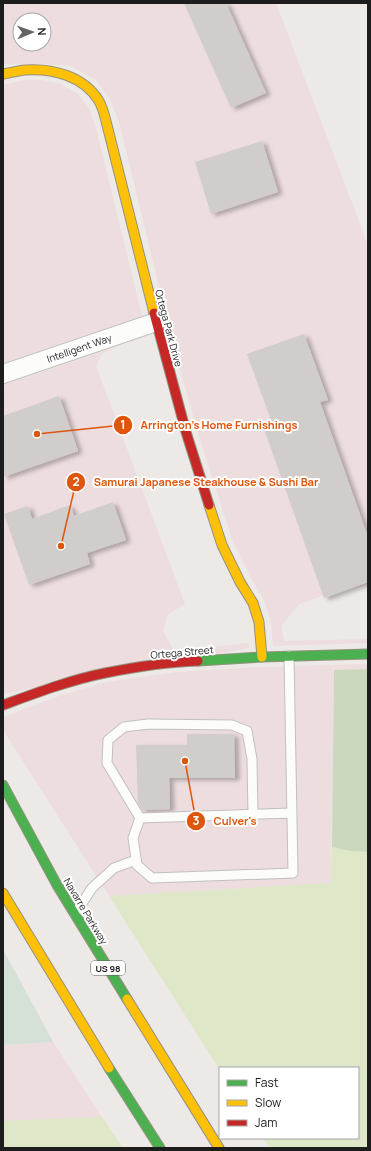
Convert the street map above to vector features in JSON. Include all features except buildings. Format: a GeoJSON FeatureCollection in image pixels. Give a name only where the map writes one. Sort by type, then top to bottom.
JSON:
{"type":"FeatureCollection","features":[{"type":"Feature","properties":{"kind":"main road","name":"Ortega Park Drive"},"geometry":{"type":"LineString","coordinates":[[3,74],[24,70],[44,70],[66,75],[87,86],[99,102],[108,125],[156,322],[186,432],[222,545],[240,582],[253,603],[259,622],[262,657]]}},
{"type":"Feature","properties":{"kind":"main road","name":"Ortega Street"},"geometry":{"type":"LineString","coordinates":[[3,706],[58,686],[104,673],[174,662],[262,657],[368,654]]}},
{"type":"Feature","properties":{"kind":"main road","name":"Navarre Parkway"},"geometry":{"type":"LineString","coordinates":[[3,785],[57,885],[219,1148]]}},
{"type":"Feature","properties":{"kind":"main road"},"geometry":{"type":"LineString","coordinates":[[3,894],[85,1029],[160,1148]]}},
{"type":"Feature","properties":{"kind":"street","name":"Intelligent Way"},"geometry":{"type":"LineString","coordinates":[[3,374],[156,322]]}},
{"type":"Feature","properties":{"kind":"lane"},"geometry":{"type":"LineString","coordinates":[[140,818],[133,838],[137,865],[152,878],[293,873],[289,656]]}},
{"type":"Feature","properties":{"kind":"lane"},"geometry":{"type":"LineString","coordinates":[[140,818],[107,763],[108,740],[124,727],[148,724],[232,725],[247,731],[252,759],[253,814]]}},
{"type":"Feature","properties":{"kind":"lane"},"geometry":{"type":"LineString","coordinates":[[140,818],[292,813]]}},
{"type":"Feature","properties":{"kind":"lane"},"geometry":{"type":"LineString","coordinates":[[75,914],[92,888],[114,868],[136,860]]}},
{"type":"Feature","properties":{"kind":"shaded area"},"geometry":{"type":"Polygon","coordinates":[[[3,3],[276,3],[368,245],[368,585],[334,592],[299,604],[281,626],[284,641],[368,639],[368,643],[273,646],[271,622],[264,600],[233,542],[197,430],[169,329],[171,328],[167,319],[119,122],[110,99],[96,80],[69,65],[3,64],[3,3]]]}},
{"type":"Feature","properties":{"kind":"shaded area"},"geometry":{"type":"Polygon","coordinates":[[[25,80],[42,80],[61,84],[78,94],[88,107],[96,128],[142,316],[3,363],[3,85],[25,80]]]}},
{"type":"Feature","properties":{"kind":"shaded area"},"geometry":{"type":"Polygon","coordinates":[[[116,347],[102,354],[96,366],[185,604],[167,615],[163,631],[174,651],[249,643],[249,648],[3,694],[3,385],[116,347]]]}},
{"type":"Feature","properties":{"kind":"shaded area"},"geometry":{"type":"Polygon","coordinates":[[[368,664],[368,669],[334,671],[331,883],[109,896],[3,730],[3,717],[62,695],[106,682],[176,672],[262,667],[368,664]]]}},
{"type":"Feature","properties":{"kind":"shaded area"},"geometry":{"type":"Polygon","coordinates":[[[3,949],[53,1042],[3,1045],[3,949]]]}},
{"type":"Feature","properties":{"kind":"shaded area"},"geometry":{"type":"Polygon","coordinates":[[[53,1042],[102,1117],[3,1121],[3,1045],[53,1042]]]}},
{"type":"Feature","properties":{"kind":"green space"},"geometry":{"type":"Polygon","coordinates":[[[368,669],[368,852],[350,851],[332,847],[334,670],[368,669]]]}},
{"type":"Feature","properties":{"kind":"green space"},"geometry":{"type":"Polygon","coordinates":[[[332,847],[350,851],[368,852],[368,1148],[270,1148],[264,1139],[359,1139],[359,1067],[219,1067],[219,1068],[109,896],[331,883],[332,847]]]}},
{"type":"Feature","properties":{"kind":"green space"},"geometry":{"type":"Polygon","coordinates":[[[102,1117],[123,1148],[3,1148],[3,1121],[102,1117]]]}},
{"type":"Feature","properties":{"kind":"traffic: fast"},"geometry":{"type":"LineString","coordinates":[[198,661],[262,657],[368,654]]}},
{"type":"Feature","properties":{"kind":"traffic: fast"},"geometry":{"type":"LineString","coordinates":[[3,785],[57,885],[127,999]]}},
{"type":"Feature","properties":{"kind":"traffic: fast"},"geometry":{"type":"LineString","coordinates":[[109,1068],[160,1148]]}},
{"type":"Feature","properties":{"kind":"traffic: slow"},"geometry":{"type":"LineString","coordinates":[[3,74],[25,70],[46,70],[56,72],[66,75],[85,85],[93,92],[99,101],[103,110],[154,313]]}},
{"type":"Feature","properties":{"kind":"traffic: slow"},"geometry":{"type":"LineString","coordinates":[[209,505],[222,545],[240,582],[253,603],[259,622],[262,657]]}},
{"type":"Feature","properties":{"kind":"traffic: slow"},"geometry":{"type":"LineString","coordinates":[[3,893],[109,1068]]}},
{"type":"Feature","properties":{"kind":"traffic: slow"},"geometry":{"type":"LineString","coordinates":[[127,999],[219,1148]]}},
{"type":"Feature","properties":{"kind":"traffic: jam"},"geometry":{"type":"LineString","coordinates":[[154,313],[186,432],[209,505]]}},
{"type":"Feature","properties":{"kind":"traffic: jam"},"geometry":{"type":"LineString","coordinates":[[3,705],[53,687],[92,676],[151,665],[198,661]]}},
{"type":"Feature","properties":{"kind":"place","name":"Arrington's Home Furnishings"},"geometry":{"type":"Point","coordinates":[37,434]}},
{"type":"Feature","properties":{"kind":"place","name":"Samurai Japanese Steakhouse & Sushi Bar"},"geometry":{"type":"Point","coordinates":[61,546]}},
{"type":"Feature","properties":{"kind":"place","name":"Culver's"},"geometry":{"type":"Point","coordinates":[185,761]}}]}
